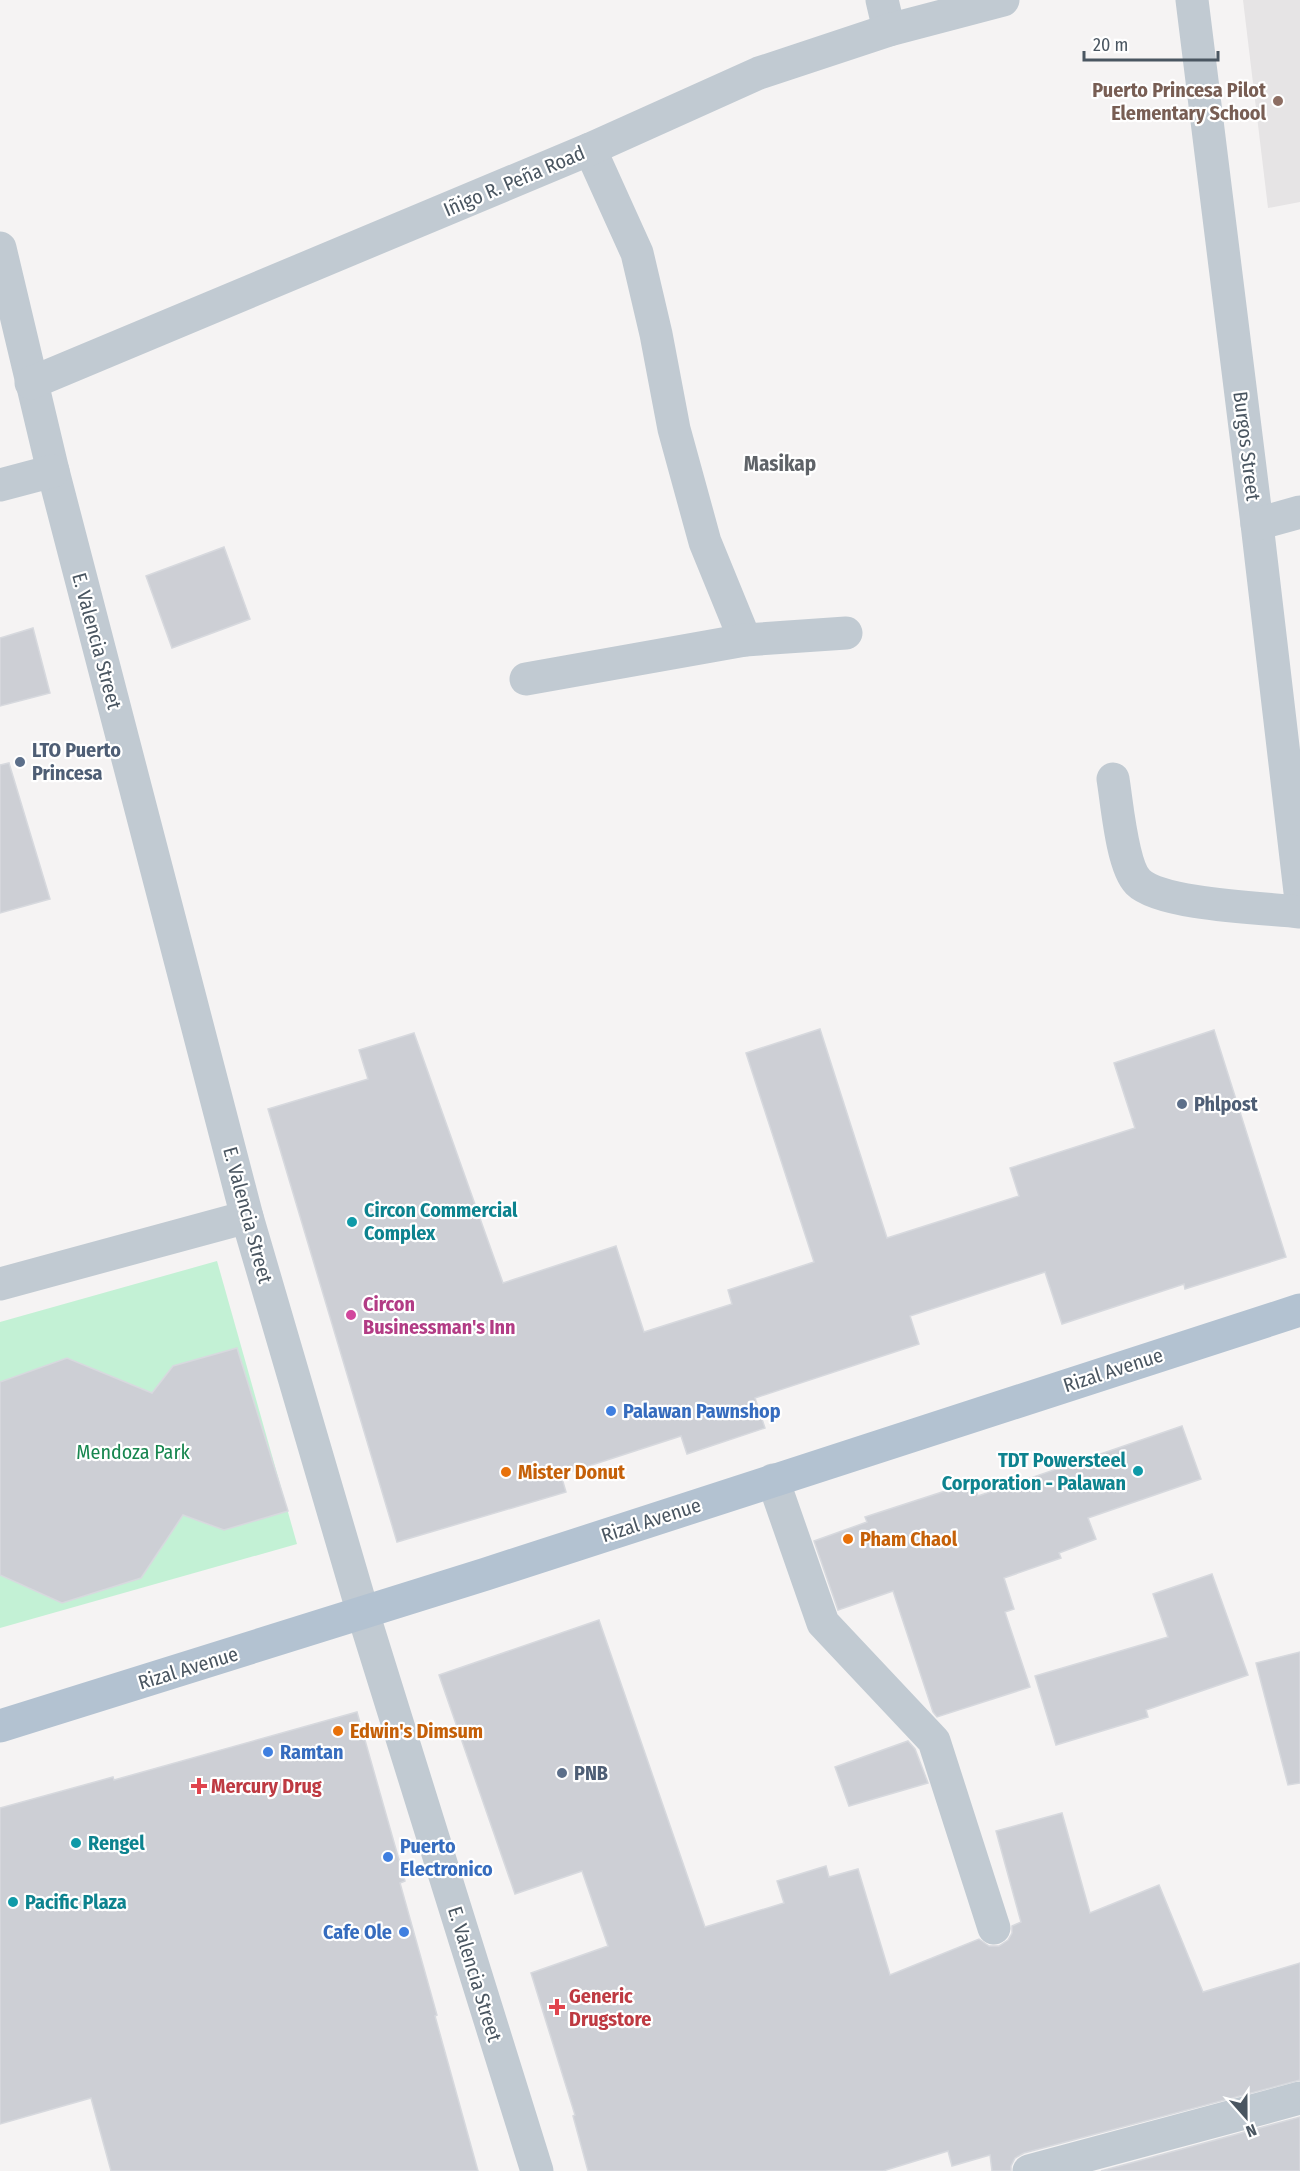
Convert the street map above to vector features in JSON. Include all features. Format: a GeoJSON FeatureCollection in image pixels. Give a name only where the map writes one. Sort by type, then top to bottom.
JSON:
{"type":"FeatureCollection","features":[{"type":"Feature","properties":{"kind":"main road","name":"Rizal Avenue"},"geometry":{"type":"LineString","coordinates":[[0,1726],[363,1613],[1300,1310]]}},
{"type":"Feature","properties":{"kind":"street","name":"Iñigo R. Peña Road"},"geometry":{"type":"LineString","coordinates":[[31,383],[590,148],[886,15],[1003,0]]}},
{"type":"Feature","properties":{"kind":"street","name":"Burgos Street"},"geometry":{"type":"LineString","coordinates":[[1192,0],[1300,892]]}},
{"type":"Feature","properties":{"kind":"street"},"geometry":{"type":"LineString","coordinates":[[590,148],[637,253],[656,334],[674,429],[705,542],[745,640]]}},
{"type":"Feature","properties":{"kind":"street","name":"E. Valencia Street"},"geometry":{"type":"LineString","coordinates":[[0,248],[53,471],[247,1217],[363,1613],[537,2171]]}},
{"type":"Feature","properties":{"kind":"street"},"geometry":{"type":"LineString","coordinates":[[0,485],[53,471]]}},
{"type":"Feature","properties":{"kind":"street"},"geometry":{"type":"LineString","coordinates":[[1257,524],[1300,512]]}},
{"type":"Feature","properties":{"kind":"street"},"geometry":{"type":"LineString","coordinates":[[526,679],[745,640],[846,633]]}},
{"type":"Feature","properties":{"kind":"street"},"geometry":{"type":"LineString","coordinates":[[1113,779],[1125,852],[1129,868],[1138,882],[1156,892],[1186,900],[1300,912]]}},
{"type":"Feature","properties":{"kind":"street"},"geometry":{"type":"LineString","coordinates":[[0,1284],[247,1217]]}},
{"type":"Feature","properties":{"kind":"street"},"geometry":{"type":"LineString","coordinates":[[773,1480],[823,1623],[934,1741],[994,1928]]}},
{"type":"Feature","properties":{"kind":"street"},"geometry":{"type":"LineString","coordinates":[[1029,2171],[1300,2098]]}},
{"type":"Feature","properties":{"kind":"shaded area","name":"Puerto Princesa Pilot Elementary School"},"geometry":{"type":"Polygon","coordinates":[[[1243,0],[1300,0],[1300,202],[1268,208],[1243,0]]]}},
{"type":"Feature","properties":{"kind":"green space","name":"Mendoza Park"},"geometry":{"type":"Polygon","coordinates":[[[217,1261],[297,1544],[0,1628],[0,1322],[217,1261]]]}},
{"type":"Feature","properties":{"kind":"building"},"geometry":{"type":"Polygon","coordinates":[[[224,547],[250,619],[172,648],[146,576],[224,547]]]}},
{"type":"Feature","properties":{"kind":"building"},"geometry":{"type":"Polygon","coordinates":[[[33,628],[50,693],[0,706],[0,638],[33,628]]]}},
{"type":"Feature","properties":{"kind":"building"},"geometry":{"type":"Polygon","coordinates":[[[9,763],[50,899],[0,913],[0,765],[9,763]]]}},
{"type":"Feature","properties":{"kind":"building"},"geometry":{"type":"Polygon","coordinates":[[[820,1029],[887,1238],[1019,1196],[1010,1168],[1135,1128],[1114,1063],[1214,1030],[1286,1257],[1185,1289],[1184,1284],[1062,1324],[1045,1272],[910,1316],[919,1344],[755,1398],[765,1428],[687,1454],[681,1436],[561,1475],[566,1492],[397,1542],[268,1109],[368,1079],[359,1050],[414,1033],[503,1283],[616,1246],[644,1332],[732,1304],[728,1290],[814,1262],[746,1053],[820,1029]]]}},
{"type":"Feature","properties":{"kind":"building","name":"Mendoza Park"},"geometry":{"type":"Polygon","coordinates":[[[237,1348],[288,1511],[224,1530],[183,1515],[141,1578],[62,1603],[0,1575],[0,1382],[67,1358],[152,1393],[173,1366],[237,1348]]]}},
{"type":"Feature","properties":{"kind":"building"},"geometry":{"type":"Polygon","coordinates":[[[1182,1426],[1201,1479],[1088,1518],[1096,1539],[1059,1553],[1061,1558],[1004,1578],[1014,1609],[1005,1612],[1030,1687],[937,1717],[933,1712],[893,1591],[838,1610],[814,1541],[867,1522],[865,1517],[973,1482],[978,1496],[1182,1426]]]}},
{"type":"Feature","properties":{"kind":"building"},"geometry":{"type":"Polygon","coordinates":[[[1212,1574],[1248,1675],[1146,1710],[1148,1717],[1056,1745],[1035,1676],[1168,1637],[1153,1594],[1212,1574]]]}},
{"type":"Feature","properties":{"kind":"building"},"geometry":{"type":"Polygon","coordinates":[[[599,1620],[705,1927],[784,1903],[777,1881],[826,1866],[829,1877],[858,1869],[890,1975],[979,1939],[989,1946],[999,1946],[1008,1940],[1012,1933],[1012,1926],[1021,1922],[996,1831],[1062,1813],[1090,1913],[1159,1885],[1203,1992],[1300,1963],[1300,2080],[1024,2153],[1015,2158],[1011,2171],[992,2171],[990,2155],[952,2166],[948,2151],[883,2171],[588,2171],[573,2116],[575,2115],[531,1973],[608,1946],[582,1871],[515,1894],[439,1675],[599,1620]]]}},
{"type":"Feature","properties":{"kind":"building"},"geometry":{"type":"Polygon","coordinates":[[[1300,1652],[1300,1783],[1288,1785],[1256,1663],[1300,1652]]]}},
{"type":"Feature","properties":{"kind":"building"},"geometry":{"type":"Polygon","coordinates":[[[357,1712],[405,1881],[400,1883],[478,2171],[111,2171],[91,2098],[0,2124],[0,1808],[113,1777],[114,1780],[357,1712]]]}},
{"type":"Feature","properties":{"kind":"building"},"geometry":{"type":"Polygon","coordinates":[[[908,1741],[915,1749],[928,1783],[849,1806],[835,1767],[908,1741]]]}},
{"type":"Feature","properties":{"kind":"building"},"geometry":{"type":"Polygon","coordinates":[[[1300,2117],[1300,2171],[1101,2171],[1300,2117]]]}},
{"type":"Feature","properties":{"kind":"place","name":"Puerto Princesa Pilot Elementary School"},"geometry":{"type":"Point","coordinates":[1278,101]}},
{"type":"Feature","properties":{"kind":"place","name":"LTO Puerto Princesa"},"geometry":{"type":"Point","coordinates":[20,762]}},
{"type":"Feature","properties":{"kind":"place","name":"Phlpost"},"geometry":{"type":"Point","coordinates":[1182,1104]}},
{"type":"Feature","properties":{"kind":"place","name":"Circon Commercial Complex"},"geometry":{"type":"Point","coordinates":[352,1222]}},
{"type":"Feature","properties":{"kind":"place","name":"Circon Businessman's Inn"},"geometry":{"type":"Point","coordinates":[351,1315]}},
{"type":"Feature","properties":{"kind":"place","name":"Palawan Pawnshop"},"geometry":{"type":"Point","coordinates":[611,1411]}},
{"type":"Feature","properties":{"kind":"place","name":"TDT Powersteel Corporation - Palawan"},"geometry":{"type":"Point","coordinates":[1138,1471]}},
{"type":"Feature","properties":{"kind":"place","name":"Mister Donut"},"geometry":{"type":"Point","coordinates":[506,1472]}},
{"type":"Feature","properties":{"kind":"place","name":"Pham Chaol"},"geometry":{"type":"Point","coordinates":[848,1539]}},
{"type":"Feature","properties":{"kind":"place","name":"Edwin's Dimsum"},"geometry":{"type":"Point","coordinates":[338,1731]}},
{"type":"Feature","properties":{"kind":"place","name":"Ramtan"},"geometry":{"type":"Point","coordinates":[268,1752]}},
{"type":"Feature","properties":{"kind":"place","name":"PNB"},"geometry":{"type":"Point","coordinates":[562,1773]}},
{"type":"Feature","properties":{"kind":"place","name":"Mercury Drug"},"geometry":{"type":"Point","coordinates":[199,1786]}},
{"type":"Feature","properties":{"kind":"place","name":"Rengel"},"geometry":{"type":"Point","coordinates":[76,1843]}},
{"type":"Feature","properties":{"kind":"place","name":"Puerto Electronico"},"geometry":{"type":"Point","coordinates":[388,1857]}},
{"type":"Feature","properties":{"kind":"place","name":"Pacific Plaza"},"geometry":{"type":"Point","coordinates":[13,1902]}},
{"type":"Feature","properties":{"kind":"place","name":"Cafe Ole"},"geometry":{"type":"Point","coordinates":[404,1932]}},
{"type":"Feature","properties":{"kind":"place","name":"Generic Drugstore"},"geometry":{"type":"Point","coordinates":[557,2007]}},
{"type":"Feature","properties":{"kind":"district","name":"Masikap"},"geometry":{"type":"Point","coordinates":[780,464]}}]}
